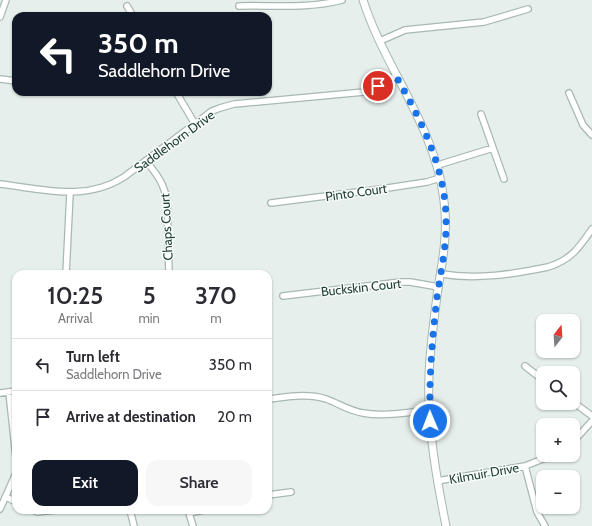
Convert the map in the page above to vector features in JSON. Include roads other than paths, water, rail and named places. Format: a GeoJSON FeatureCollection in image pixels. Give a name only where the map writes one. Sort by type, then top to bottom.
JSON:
{"type":"FeatureCollection","features":[{"type":"Feature","properties":{"kind":"street"},"geometry":{"type":"LineString","coordinates":[[0,17],[6,0]]}},
{"type":"Feature","properties":{"kind":"street"},"geometry":{"type":"LineString","coordinates":[[239,6],[314,5],[342,0]]}},
{"type":"Feature","properties":{"kind":"street"},"geometry":{"type":"LineString","coordinates":[[363,0],[396,76],[417,114],[438,165],[446,218],[446,241],[430,360],[430,410],[437,481],[446,526]]}},
{"type":"Feature","properties":{"kind":"street"},"geometry":{"type":"LineString","coordinates":[[127,6],[131,12]]}},
{"type":"Feature","properties":{"kind":"street"},"geometry":{"type":"LineString","coordinates":[[380,41],[409,29],[484,22],[528,9]]}},
{"type":"Feature","properties":{"kind":"street","name":"Saddlehorn Drive"},"geometry":{"type":"LineString","coordinates":[[0,184],[70,193],[96,190],[108,186],[147,162],[212,111],[226,106],[364,92],[396,76]]}},
{"type":"Feature","properties":{"kind":"street"},"geometry":{"type":"LineString","coordinates":[[0,79],[12,80]]}},
{"type":"Feature","properties":{"kind":"street"},"geometry":{"type":"LineString","coordinates":[[569,93],[583,126],[592,135]]}},
{"type":"Feature","properties":{"kind":"street"},"geometry":{"type":"LineString","coordinates":[[178,96],[195,124]]}},
{"type":"Feature","properties":{"kind":"street"},"geometry":{"type":"LineString","coordinates":[[482,114],[504,179]]}},
{"type":"Feature","properties":{"kind":"street"},"geometry":{"type":"LineString","coordinates":[[438,165],[493,148]]}},
{"type":"Feature","properties":{"kind":"street","name":"Chaps Court"},"geometry":{"type":"LineString","coordinates":[[147,162],[160,180],[165,190],[167,201],[169,270]]}},
{"type":"Feature","properties":{"kind":"street","name":"Pinto Court"},"geometry":{"type":"LineString","coordinates":[[271,203],[381,189],[427,182],[440,178]]}},
{"type":"Feature","properties":{"kind":"street"},"geometry":{"type":"LineString","coordinates":[[66,270],[70,193]]}},
{"type":"Feature","properties":{"kind":"street"},"geometry":{"type":"LineString","coordinates":[[442,274],[474,277],[548,267],[557,264],[574,254],[592,229]]}},
{"type":"Feature","properties":{"kind":"street","name":"Buckskin Court"},"geometry":{"type":"LineString","coordinates":[[283,296],[401,282],[439,287]]}},
{"type":"Feature","properties":{"kind":"street"},"geometry":{"type":"LineString","coordinates":[[525,366],[536,375]]}},
{"type":"Feature","properties":{"kind":"street"},"geometry":{"type":"LineString","coordinates":[[9,392],[12,420]]}},
{"type":"Feature","properties":{"kind":"street"},"geometry":{"type":"LineString","coordinates":[[0,393],[12,392]]}},
{"type":"Feature","properties":{"kind":"street"},"geometry":{"type":"LineString","coordinates":[[272,399],[298,396],[317,397],[334,402],[354,411],[372,414],[430,410]]}},
{"type":"Feature","properties":{"kind":"street"},"geometry":{"type":"LineString","coordinates":[[580,407],[592,416]]}},
{"type":"Feature","properties":{"kind":"street"},"geometry":{"type":"LineString","coordinates":[[580,434],[592,421]]}},
{"type":"Feature","properties":{"kind":"street","name":"Kilmuir Drive"},"geometry":{"type":"LineString","coordinates":[[437,481],[525,466],[536,462]]}},
{"type":"Feature","properties":{"kind":"street"},"geometry":{"type":"LineString","coordinates":[[525,466],[537,512],[545,526]]}},
{"type":"Feature","properties":{"kind":"street"},"geometry":{"type":"LineString","coordinates":[[0,509],[12,483]]}},
{"type":"Feature","properties":{"kind":"street"},"geometry":{"type":"LineString","coordinates":[[272,494],[291,492]]}},
{"type":"Feature","properties":{"kind":"street"},"geometry":{"type":"LineString","coordinates":[[6,497],[12,500]]}},
{"type":"Feature","properties":{"kind":"street"},"geometry":{"type":"LineString","coordinates":[[131,514],[134,526]]}},
{"type":"Feature","properties":{"kind":"street"},"geometry":{"type":"LineString","coordinates":[[190,514],[193,526]]}}]}
